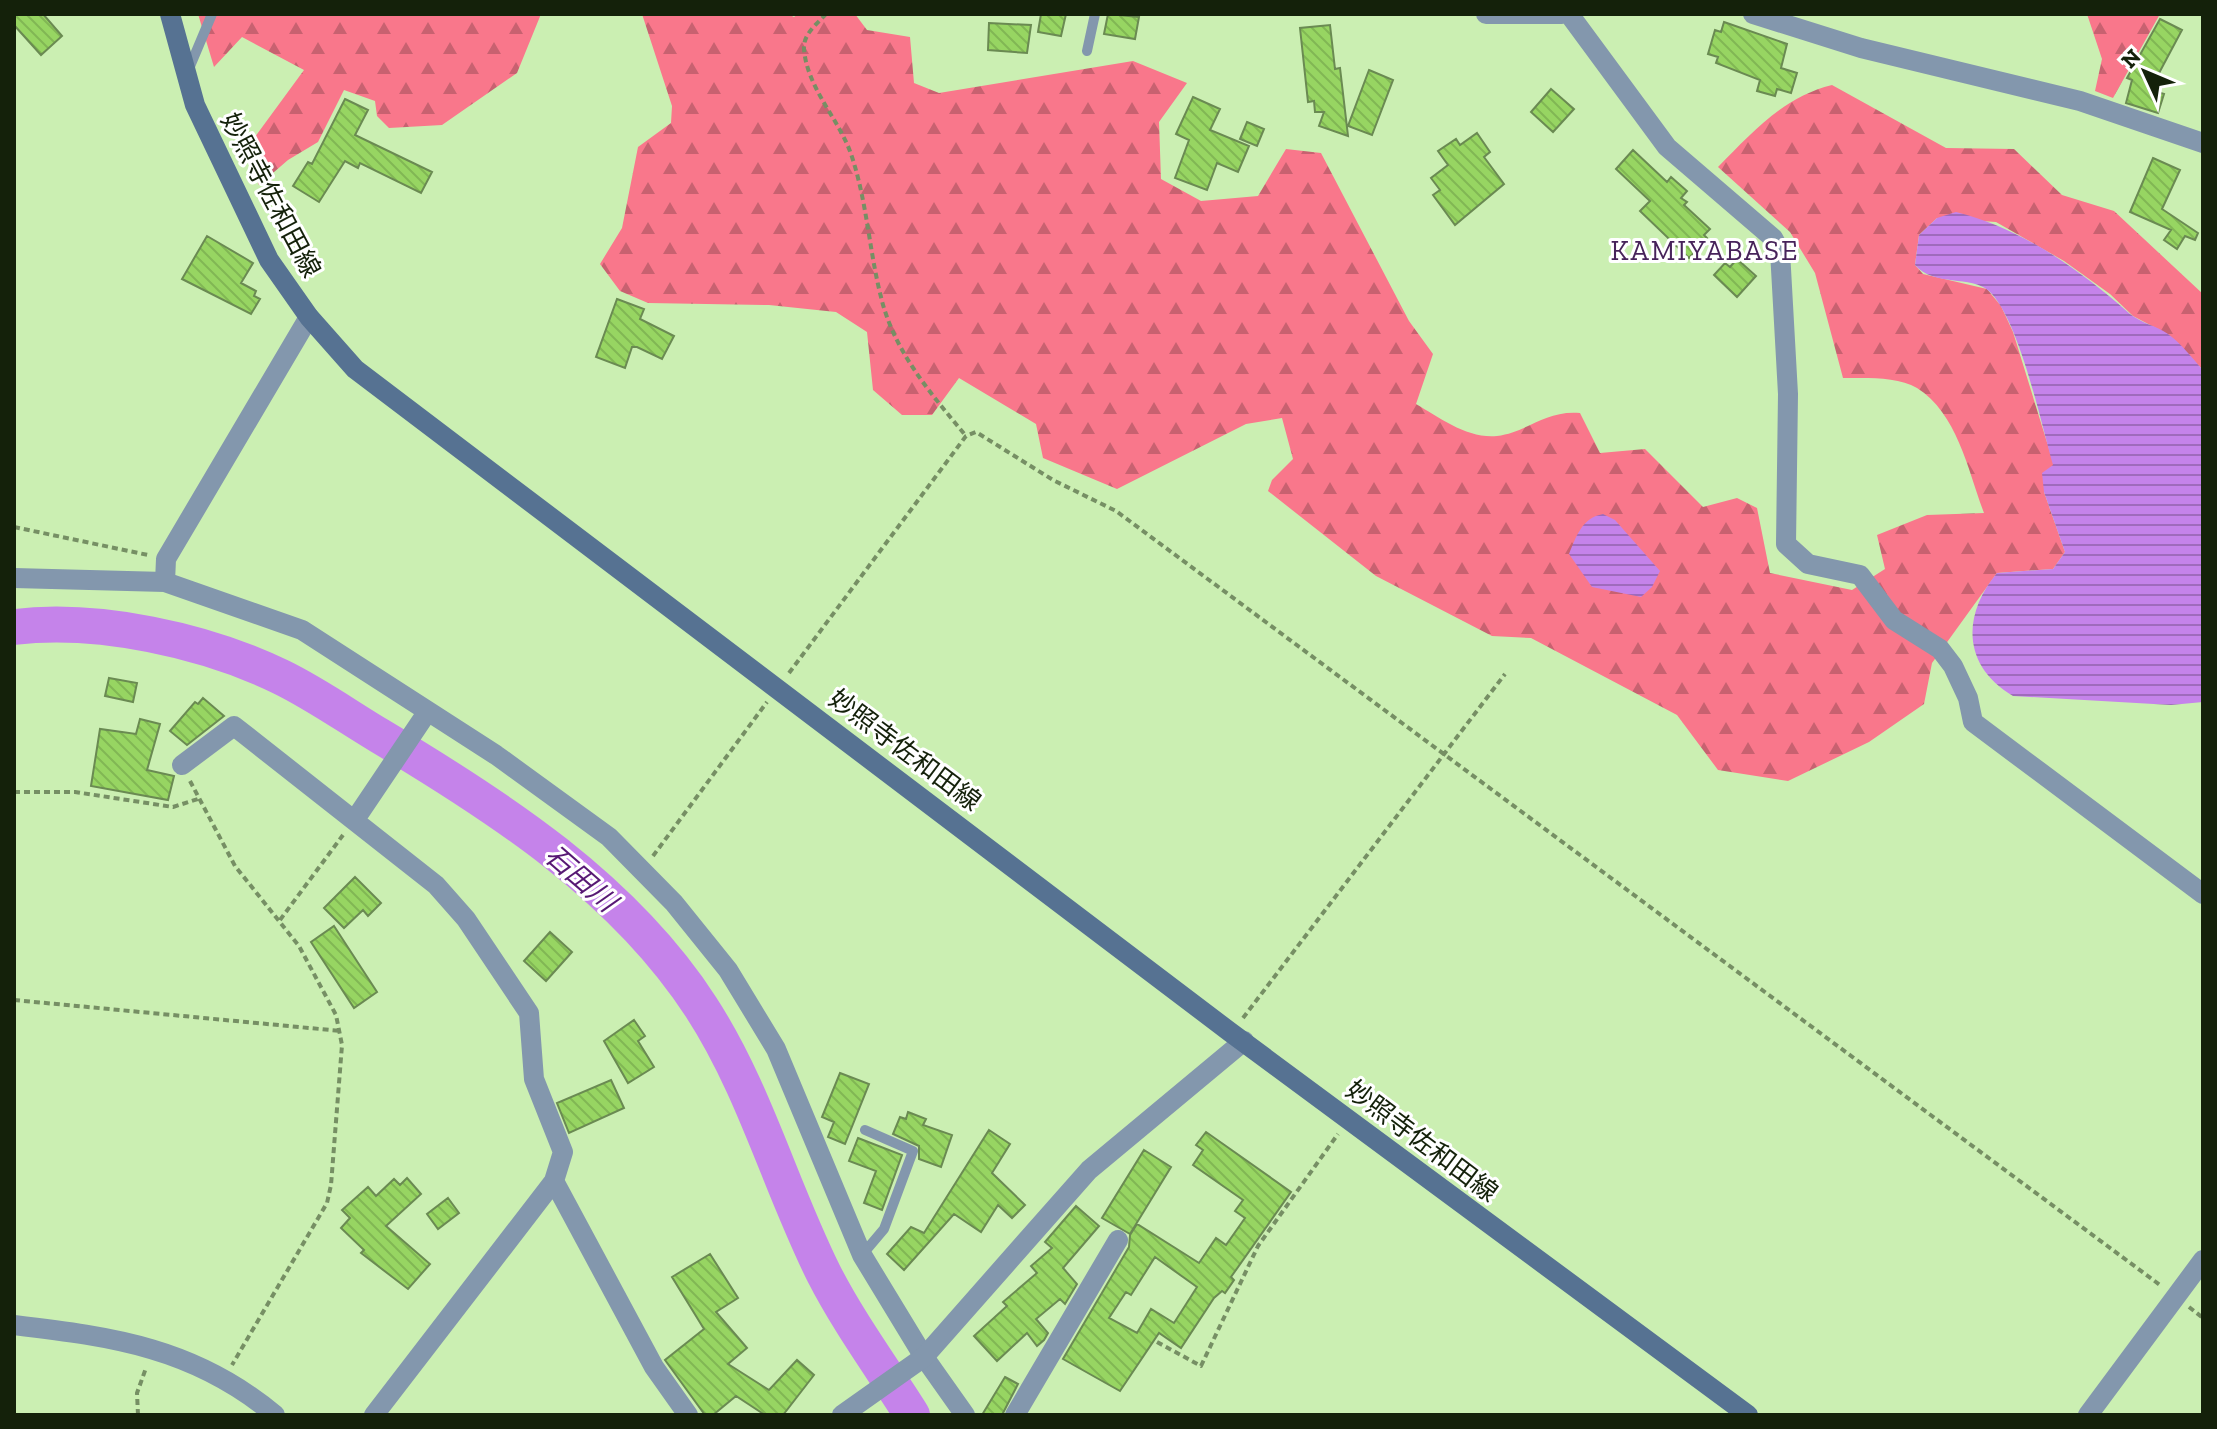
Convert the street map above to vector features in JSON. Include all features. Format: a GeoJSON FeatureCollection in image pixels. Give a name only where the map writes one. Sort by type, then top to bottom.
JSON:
{"type":"FeatureCollection","features":[{"type":"Feature","properties":{"kind":"main road","name":"妙照寺佐和田線"},"geometry":{"type":"LineString","coordinates":[[170,14],[195,105],[269,260],[309,317],[355,369],[1237,1036],[1748,1415]]}},
{"type":"Feature","properties":{"kind":"street"},"geometry":{"type":"LineString","coordinates":[[1486,14],[1562,14]]}},
{"type":"Feature","properties":{"kind":"street"},"geometry":{"type":"LineString","coordinates":[[1569,14],[1667,147],[1773,238],[1780,251],[1788,394],[1786,544],[1808,564],[1860,575],[1894,620],[1940,649],[1953,666],[1968,698],[1973,722],[2203,894]]}},
{"type":"Feature","properties":{"kind":"street"},"geometry":{"type":"LineString","coordinates":[[1753,14],[1861,48],[2080,101],[2203,143]]}},
{"type":"Feature","properties":{"kind":"street"},"geometry":{"type":"LineString","coordinates":[[165,582],[166,559],[309,317]]}},
{"type":"Feature","properties":{"kind":"street"},"geometry":{"type":"LineString","coordinates":[[14,578],[165,582],[302,630],[424,716],[609,837],[643,869],[728,970],[776,1049],[862,1255],[919,1360],[965,1415]]}},
{"type":"Feature","properties":{"kind":"street"},"geometry":{"type":"LineString","coordinates":[[356,818],[424,716]]}},
{"type":"Feature","properties":{"kind":"street"},"geometry":{"type":"LineString","coordinates":[[182,765],[234,726],[356,818],[436,885],[466,919],[529,1013],[534,1079],[563,1152],[554,1181],[374,1415]]}},
{"type":"Feature","properties":{"kind":"street"},"geometry":{"type":"LineString","coordinates":[[848,1410],[919,1360],[1089,1170],[1237,1036]]}},
{"type":"Feature","properties":{"kind":"street"},"geometry":{"type":"LineString","coordinates":[[554,1181],[654,1367],[688,1415]]}},
{"type":"Feature","properties":{"kind":"street"},"geometry":{"type":"LineString","coordinates":[[1015,1415],[1118,1240]]}},
{"type":"Feature","properties":{"kind":"street"},"geometry":{"type":"LineString","coordinates":[[2088,1415],[2203,1260]]}},
{"type":"Feature","properties":{"kind":"street"},"geometry":{"type":"LineString","coordinates":[[14,1325],[91,1334],[157,1349],[224,1378],[275,1415]]}},
{"type":"Feature","properties":{"kind":"lane"},"geometry":{"type":"LineString","coordinates":[[187,75],[212,14]]}},
{"type":"Feature","properties":{"kind":"lane"},"geometry":{"type":"LineString","coordinates":[[1087,51],[1095,14]]}},
{"type":"Feature","properties":{"kind":"lane"},"geometry":{"type":"LineString","coordinates":[[862,1255],[884,1229],[913,1151],[865,1130]]}},
{"type":"Feature","properties":{"kind":"path"},"geometry":{"type":"LineString","coordinates":[[826,14],[807,33],[804,48],[814,82],[849,150],[864,194],[881,300],[913,372],[966,436]]}},
{"type":"Feature","properties":{"kind":"path"},"geometry":{"type":"LineString","coordinates":[[643,869],[966,436],[976,432],[1053,480],[1116,511],[2176,1297]]}},
{"type":"Feature","properties":{"kind":"path"},"geometry":{"type":"LineString","coordinates":[[14,527],[166,559]]}},
{"type":"Feature","properties":{"kind":"path"},"geometry":{"type":"LineString","coordinates":[[1237,1036],[1256,1006],[1505,674]]}},
{"type":"Feature","properties":{"kind":"path"},"geometry":{"type":"LineString","coordinates":[[182,765],[249,887],[299,946],[341,1031],[333,1170],[327,1203],[224,1378]]}},
{"type":"Feature","properties":{"kind":"path"},"geometry":{"type":"LineString","coordinates":[[14,792],[75,792],[173,807],[198,799]]}},
{"type":"Feature","properties":{"kind":"path"},"geometry":{"type":"LineString","coordinates":[[280,920],[356,818]]}},
{"type":"Feature","properties":{"kind":"path"},"geometry":{"type":"LineString","coordinates":[[14,1000],[341,1031]]}},
{"type":"Feature","properties":{"kind":"path"},"geometry":{"type":"LineString","coordinates":[[1157,1342],[1201,1366],[1258,1246],[1349,1119]]}},
{"type":"Feature","properties":{"kind":"path"},"geometry":{"type":"LineString","coordinates":[[138,1415],[137,1393],[157,1349]]}},
{"type":"Feature","properties":{"kind":"green space"},"geometry":{"type":"Polygon","coordinates":[[[198,14],[541,14],[517,73],[442,125],[389,128],[377,116],[375,101],[344,90],[318,142],[288,160],[259,185],[244,152],[304,70],[242,37],[214,67],[198,14]]]}},
{"type":"Feature","properties":{"kind":"green space"},"geometry":{"type":"Polygon","coordinates":[[[642,14],[788,14],[794,17],[798,14],[855,14],[867,30],[910,37],[914,83],[939,93],[1133,61],[1187,83],[1159,122],[1161,179],[1201,201],[1258,196],[1286,149],[1321,153],[1409,321],[1433,354],[1416,404],[1455,426],[1486,436],[1508,434],[1557,415],[1580,413],[1600,453],[1645,449],[1703,507],[1737,498],[1757,508],[1770,573],[1852,590],[1885,569],[1877,535],[1927,515],[1984,513],[1960,444],[1943,413],[1931,399],[1917,388],[1900,381],[1843,378],[1815,273],[1790,232],[1718,167],[1769,118],[1798,98],[1832,85],[1946,148],[2014,149],[2062,195],[2114,211],[2203,294],[2203,370],[2169,335],[2133,316],[2110,294],[2064,261],[1996,222],[1937,218],[1919,235],[1915,265],[1923,274],[1987,289],[2001,306],[2013,332],[2054,465],[2044,492],[2065,552],[2053,569],[1997,573],[1932,663],[1924,704],[1869,742],[1788,781],[1718,770],[1677,715],[1531,638],[1492,636],[1376,576],[1268,491],[1272,480],[1293,459],[1282,418],[1246,424],[1117,489],[1043,458],[1036,424],[959,378],[932,415],[902,415],[873,390],[867,332],[836,312],[769,305],[648,303],[620,291],[600,264],[622,228],[638,147],[671,123],[672,106],[642,14]]]}},
{"type":"Feature","properties":{"kind":"green space"},"geometry":{"type":"Polygon","coordinates":[[[2087,14],[2160,14],[2113,98],[2095,91],[2102,59],[2087,14]]]}},
{"type":"Feature","properties":{"kind":"shaded area"},"geometry":{"type":"Polygon","coordinates":[[[1956,212],[1981,219],[2049,252],[2091,281],[2134,317],[2164,331],[2203,370],[2203,702],[2171,705],[2013,696],[1996,684],[1976,655],[1973,622],[1986,589],[1997,573],[2053,569],[2065,552],[2044,492],[2042,473],[2053,465],[2028,373],[2010,324],[2000,305],[1981,286],[1932,276],[1915,265],[1919,235],[1937,218],[1956,212]]]}},
{"type":"Feature","properties":{"kind":"shaded area"},"geometry":{"type":"Polygon","coordinates":[[[1603,514],[1615,520],[1660,571],[1652,587],[1641,597],[1592,587],[1569,554],[1585,523],[1603,514]]]}},
{"type":"Feature","properties":{"kind":"building"},"geometry":{"type":"Polygon","coordinates":[[[14,14],[43,14],[62,36],[41,55],[14,25],[14,14]]]}},
{"type":"Feature","properties":{"kind":"building"},"geometry":{"type":"Polygon","coordinates":[[[1041,14],[1066,14],[1061,36],[1038,32],[1041,14]]]}},
{"type":"Feature","properties":{"kind":"building"},"geometry":{"type":"Polygon","coordinates":[[[1108,14],[1139,17],[1135,39],[1104,34],[1108,14]]]}},
{"type":"Feature","properties":{"kind":"building"},"geometry":{"type":"Polygon","coordinates":[[[2160,19],[2182,30],[2150,90],[2164,94],[2158,113],[2126,103],[2132,80],[2127,78],[2160,19]]]}},
{"type":"Feature","properties":{"kind":"building"},"geometry":{"type":"Polygon","coordinates":[[[1724,22],[1787,44],[1781,68],[1797,73],[1791,93],[1777,89],[1775,96],[1757,91],[1760,80],[1716,63],[1718,57],[1708,54],[1715,30],[1721,32],[1724,22]]]}},
{"type":"Feature","properties":{"kind":"building"},"geometry":{"type":"Polygon","coordinates":[[[989,23],[1031,25],[1027,53],[988,50],[989,23]]]}},
{"type":"Feature","properties":{"kind":"building"},"geometry":{"type":"Polygon","coordinates":[[[1330,25],[1335,69],[1340,68],[1348,136],[1319,126],[1324,112],[1315,112],[1314,101],[1308,102],[1300,28],[1330,25]]]}},
{"type":"Feature","properties":{"kind":"building"},"geometry":{"type":"Polygon","coordinates":[[[1369,70],[1393,80],[1372,135],[1348,126],[1369,70]]]}},
{"type":"Feature","properties":{"kind":"building"},"geometry":{"type":"Polygon","coordinates":[[[1551,89],[1574,109],[1553,132],[1531,112],[1551,89]]]}},
{"type":"Feature","properties":{"kind":"building"},"geometry":{"type":"Polygon","coordinates":[[[1193,97],[1220,109],[1210,130],[1249,146],[1238,172],[1217,163],[1207,190],[1175,178],[1189,140],[1176,134],[1193,97]]]}},
{"type":"Feature","properties":{"kind":"building"},"geometry":{"type":"Polygon","coordinates":[[[345,99],[368,110],[355,135],[432,172],[421,193],[360,163],[358,168],[345,161],[319,202],[293,186],[308,162],[312,164],[345,99]]]}},
{"type":"Feature","properties":{"kind":"building"},"geometry":{"type":"Polygon","coordinates":[[[1247,122],[1264,129],[1257,146],[1240,139],[1247,122]]]}},
{"type":"Feature","properties":{"kind":"building"},"geometry":{"type":"Polygon","coordinates":[[[1477,133],[1490,152],[1484,157],[1504,184],[1455,225],[1433,195],[1440,190],[1431,178],[1448,165],[1438,151],[1456,139],[1460,145],[1477,133]]]}},
{"type":"Feature","properties":{"kind":"building"},"geometry":{"type":"Polygon","coordinates":[[[1633,150],[1667,182],[1671,177],[1687,191],[1681,198],[1687,202],[1684,205],[1710,229],[1704,235],[1707,238],[1689,258],[1640,211],[1650,201],[1616,169],[1633,150]]]}},
{"type":"Feature","properties":{"kind":"building"},"geometry":{"type":"Polygon","coordinates":[[[2153,158],[2180,170],[2162,209],[2198,233],[2195,240],[2185,236],[2177,249],[2164,240],[2171,230],[2130,212],[2153,158]]]}},
{"type":"Feature","properties":{"kind":"building"},"geometry":{"type":"Polygon","coordinates":[[[207,236],[253,263],[241,283],[256,291],[254,296],[260,299],[251,314],[182,279],[207,236]]]}},
{"type":"Feature","properties":{"kind":"building"},"geometry":{"type":"Polygon","coordinates":[[[1737,259],[1756,276],[1737,297],[1714,275],[1725,263],[1730,267],[1737,259]]]}},
{"type":"Feature","properties":{"kind":"building"},"geometry":{"type":"Polygon","coordinates":[[[617,299],[644,309],[640,319],[674,336],[662,359],[637,347],[632,347],[625,368],[596,357],[617,299]]]}},
{"type":"Feature","properties":{"kind":"building"},"geometry":{"type":"Polygon","coordinates":[[[109,678],[137,683],[133,702],[105,696],[109,678]]]}},
{"type":"Feature","properties":{"kind":"building"},"geometry":{"type":"Polygon","coordinates":[[[203,698],[224,716],[187,745],[170,731],[195,702],[198,704],[203,698]]]}},
{"type":"Feature","properties":{"kind":"building"},"geometry":{"type":"Polygon","coordinates":[[[140,719],[160,724],[147,770],[174,776],[168,800],[91,786],[100,729],[136,734],[140,719]]]}},
{"type":"Feature","properties":{"kind":"building"},"geometry":{"type":"Polygon","coordinates":[[[355,877],[381,903],[368,916],[363,910],[344,928],[324,908],[355,877]]]}},
{"type":"Feature","properties":{"kind":"building"},"geometry":{"type":"Polygon","coordinates":[[[334,926],[377,992],[354,1008],[311,942],[334,926]]]}},
{"type":"Feature","properties":{"kind":"building"},"geometry":{"type":"Polygon","coordinates":[[[550,932],[572,952],[546,981],[524,961],[550,932]]]}},
{"type":"Feature","properties":{"kind":"building"},"geometry":{"type":"Polygon","coordinates":[[[634,1020],[645,1036],[638,1041],[654,1067],[628,1083],[604,1041],[634,1020]]]}},
{"type":"Feature","properties":{"kind":"building"},"geometry":{"type":"Polygon","coordinates":[[[840,1073],[869,1084],[845,1144],[828,1137],[834,1122],[822,1117],[840,1073]]]}},
{"type":"Feature","properties":{"kind":"building"},"geometry":{"type":"Polygon","coordinates":[[[611,1080],[624,1108],[569,1133],[557,1103],[611,1080]]]}},
{"type":"Feature","properties":{"kind":"building"},"geometry":{"type":"Polygon","coordinates":[[[908,1112],[926,1119],[923,1125],[952,1135],[941,1167],[919,1159],[919,1146],[893,1134],[900,1117],[906,1119],[908,1112]]]}},
{"type":"Feature","properties":{"kind":"building"},"geometry":{"type":"Polygon","coordinates":[[[989,1130],[1010,1144],[992,1173],[1025,1205],[1012,1218],[998,1205],[981,1232],[954,1214],[904,1270],[887,1254],[911,1227],[924,1233],[989,1130]]]}},
{"type":"Feature","properties":{"kind":"building"},"geometry":{"type":"Polygon","coordinates":[[[1206,1132],[1291,1192],[1231,1277],[1234,1280],[1225,1293],[1222,1291],[1214,1298],[1181,1348],[1159,1333],[1120,1391],[1063,1359],[1129,1247],[1130,1235],[1137,1224],[1199,1263],[1216,1238],[1226,1245],[1245,1218],[1235,1211],[1243,1200],[1193,1165],[1203,1150],[1196,1145],[1206,1132]],[[1155,1257],[1131,1295],[1126,1292],[1109,1318],[1137,1333],[1151,1309],[1174,1323],[1197,1287],[1155,1257]]]}},
{"type":"Feature","properties":{"kind":"building"},"geometry":{"type":"Polygon","coordinates":[[[858,1138],[902,1155],[882,1210],[864,1203],[876,1171],[849,1161],[858,1138]]]}},
{"type":"Feature","properties":{"kind":"building"},"geometry":{"type":"Polygon","coordinates":[[[1144,1150],[1171,1167],[1130,1234],[1102,1218],[1144,1150]]]}},
{"type":"Feature","properties":{"kind":"building"},"geometry":{"type":"Polygon","coordinates":[[[407,1178],[421,1194],[386,1226],[430,1264],[408,1289],[361,1253],[364,1250],[341,1228],[350,1218],[342,1210],[368,1187],[376,1196],[394,1179],[400,1185],[407,1178]]]}},
{"type":"Feature","properties":{"kind":"building"},"geometry":{"type":"Polygon","coordinates":[[[448,1198],[459,1213],[438,1229],[427,1214],[448,1198]]]}},
{"type":"Feature","properties":{"kind":"building"},"geometry":{"type":"Polygon","coordinates":[[[1076,1206],[1099,1226],[1063,1268],[1077,1284],[1065,1304],[1060,1299],[1036,1319],[1048,1333],[1044,1340],[1037,1346],[1027,1333],[997,1361],[974,1336],[1007,1306],[1003,1302],[1037,1273],[1031,1266],[1052,1248],[1045,1242],[1076,1206]]]}},
{"type":"Feature","properties":{"kind":"building"},"geometry":{"type":"Polygon","coordinates":[[[710,1254],[738,1298],[716,1312],[747,1348],[728,1364],[769,1390],[797,1360],[814,1375],[783,1415],[765,1415],[736,1396],[713,1415],[705,1415],[665,1360],[704,1329],[672,1277],[710,1254]]]}},
{"type":"Feature","properties":{"kind":"building"},"geometry":{"type":"Polygon","coordinates":[[[1005,1377],[1018,1384],[1002,1415],[982,1415],[1005,1377]]]}},
{"type":"Feature","properties":{"kind":"waterway","name":"石田川"},"geometry":{"type":"LineString","coordinates":[[14,627],[80,625],[150,634],[219,652],[281,677],[470,792],[514,822],[597,888],[635,924],[670,964],[701,1007],[737,1071],[824,1274],[912,1415]]}},
{"type":"Feature","properties":{"kind":"district","name":"KAMIYABASE"},"geometry":{"type":"Point","coordinates":[1705,250]}}]}
